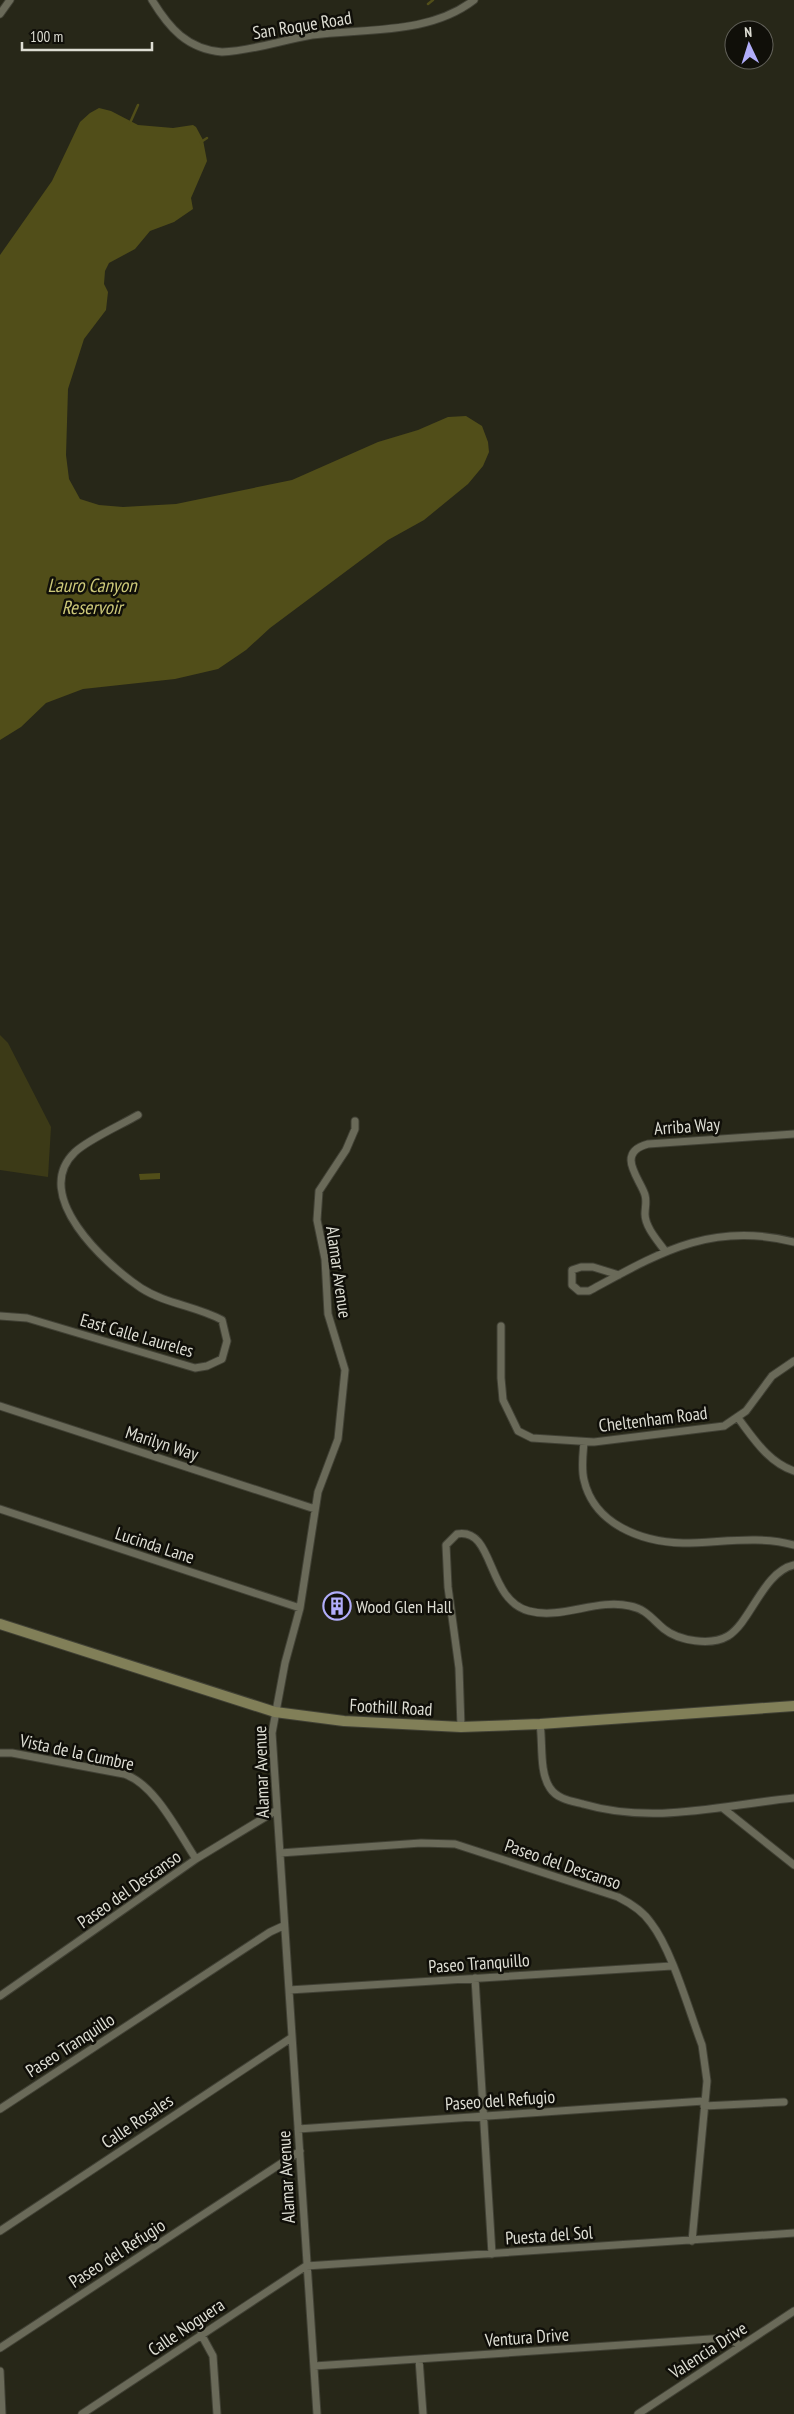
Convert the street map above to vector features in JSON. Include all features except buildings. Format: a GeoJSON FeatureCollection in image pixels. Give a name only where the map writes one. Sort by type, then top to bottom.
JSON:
{"type":"FeatureCollection","features":[{"type":"Feature","properties":{"kind":"main road","name":"Foothill Road"},"geometry":{"type":"LineString","coordinates":[[0,1624],[275,1712],[344,1721],[461,1727],[540,1724],[794,1706]]}},
{"type":"Feature","properties":{"kind":"street"},"geometry":{"type":"LineString","coordinates":[[0,14],[10,0]]}},
{"type":"Feature","properties":{"kind":"street","name":"San Roque Road"},"geometry":{"type":"LineString","coordinates":[[152,0],[174,32],[198,48],[222,52],[309,36],[412,25],[442,18],[474,0]]}},
{"type":"Feature","properties":{"kind":"street","name":"East Calle Laureles"},"geometry":{"type":"LineString","coordinates":[[0,1316],[27,1318],[195,1368],[207,1366],[222,1359],[227,1341],[222,1320],[210,1314],[172,1303],[141,1288],[87,1241],[74,1222],[62,1193],[62,1169],[76,1151],[138,1115]]}},
{"type":"Feature","properties":{"kind":"street","name":"Alamar Avenue"},"geometry":{"type":"LineString","coordinates":[[317,2414],[272,1733],[275,1712],[300,1608],[318,1492],[338,1439],[345,1370],[328,1314],[325,1259],[317,1220],[317,1200],[319,1191],[352,1138],[355,1121]]}},
{"type":"Feature","properties":{"kind":"street","name":"Arriba Way"},"geometry":{"type":"LineString","coordinates":[[664,1251],[647,1224],[644,1215],[646,1196],[633,1172],[633,1156],[638,1148],[648,1144],[794,1134]]}},
{"type":"Feature","properties":{"kind":"street"},"geometry":{"type":"LineString","coordinates":[[619,1275],[581,1267],[572,1270],[572,1285],[579,1291],[589,1291],[619,1275],[664,1251],[691,1242],[744,1234],[794,1242]]}},
{"type":"Feature","properties":{"kind":"street"},"geometry":{"type":"LineString","coordinates":[[501,1326],[503,1400],[518,1431],[532,1438],[584,1442]]}},
{"type":"Feature","properties":{"kind":"street","name":"Cheltenham Road"},"geometry":{"type":"LineString","coordinates":[[794,1361],[772,1376],[750,1407],[738,1418],[724,1426],[584,1442],[582,1469],[588,1494],[602,1514],[617,1526],[665,1542],[684,1543],[755,1539],[794,1545]]}},
{"type":"Feature","properties":{"kind":"street","name":"Marilyn Way"},"geometry":{"type":"LineString","coordinates":[[0,1406],[315,1509]]}},
{"type":"Feature","properties":{"kind":"street"},"geometry":{"type":"LineString","coordinates":[[738,1418],[762,1450],[774,1461],[794,1471]]}},
{"type":"Feature","properties":{"kind":"street","name":"Lucinda Lane"},"geometry":{"type":"LineString","coordinates":[[0,1509],[300,1608]]}},
{"type":"Feature","properties":{"kind":"street"},"geometry":{"type":"LineString","coordinates":[[461,1727],[459,1668],[446,1567],[446,1545],[457,1534],[472,1536],[482,1546],[500,1588],[505,1596],[519,1607],[537,1612],[552,1613],[604,1605],[630,1606],[648,1613],[665,1630],[678,1637],[707,1641],[726,1637],[735,1630],[761,1591],[788,1567],[794,1565]]}},
{"type":"Feature","properties":{"kind":"street"},"geometry":{"type":"LineString","coordinates":[[540,1724],[546,1778],[550,1789],[559,1796],[607,1811],[648,1814],[724,1809],[794,1798]]}},
{"type":"Feature","properties":{"kind":"street","name":"Vista de la Cumbre"},"geometry":{"type":"LineString","coordinates":[[0,1753],[12,1753],[124,1774],[137,1779],[150,1791],[196,1859]]}},
{"type":"Feature","properties":{"kind":"street"},"geometry":{"type":"LineString","coordinates":[[724,1809],[794,1865]]}},
{"type":"Feature","properties":{"kind":"street","name":"Paseo del Descanso"},"geometry":{"type":"LineString","coordinates":[[0,1996],[196,1859],[277,1810]]}},
{"type":"Feature","properties":{"kind":"street","name":"Paseo del Descanso"},"geometry":{"type":"LineString","coordinates":[[280,1853],[436,1843],[469,1848],[626,1901],[651,1922],[672,1966],[702,2045],[707,2082],[692,2241]]}},
{"type":"Feature","properties":{"kind":"street","name":"Paseo Tranquillo"},"geometry":{"type":"LineString","coordinates":[[0,2109],[270,1932],[284,1926]]}},
{"type":"Feature","properties":{"kind":"street","name":"Paseo Tranquillo"},"geometry":{"type":"LineString","coordinates":[[289,1990],[672,1966]]}},
{"type":"Feature","properties":{"kind":"street"},"geometry":{"type":"LineString","coordinates":[[475,1978],[492,2254]]}},
{"type":"Feature","properties":{"kind":"street","name":"Calle Rosales"},"geometry":{"type":"LineString","coordinates":[[0,2231],[292,2038]]}},
{"type":"Feature","properties":{"kind":"street","name":"Paseo del Refugio"},"geometry":{"type":"LineString","coordinates":[[298,2129],[483,2116],[704,2104],[784,2102]]}},
{"type":"Feature","properties":{"kind":"street","name":"Paseo del Refugio"},"geometry":{"type":"LineString","coordinates":[[0,2348],[300,2151]]}},
{"type":"Feature","properties":{"kind":"street","name":"Puesta del Sol"},"geometry":{"type":"LineString","coordinates":[[306,2266],[794,2233]]}},
{"type":"Feature","properties":{"kind":"street","name":"Calle Noguera"},"geometry":{"type":"LineString","coordinates":[[82,2414],[306,2266]]}},
{"type":"Feature","properties":{"kind":"street","name":"Valencia Drive"},"geometry":{"type":"LineString","coordinates":[[638,2414],[794,2311]]}},
{"type":"Feature","properties":{"kind":"street"},"geometry":{"type":"LineString","coordinates":[[202,2334],[213,2356],[217,2414]]}},
{"type":"Feature","properties":{"kind":"street","name":"Ventura Drive"},"geometry":{"type":"LineString","coordinates":[[314,2366],[725,2338],[740,2346]]}},
{"type":"Feature","properties":{"kind":"street"},"geometry":{"type":"LineString","coordinates":[[419,2359],[423,2414]]}},
{"type":"Feature","properties":{"kind":"street"},"geometry":{"type":"LineString","coordinates":[[0,2372],[2,2414]]}},
{"type":"Feature","properties":{"kind":"shaded area"},"geometry":{"type":"Polygon","coordinates":[[[0,1035],[8,1043],[51,1127],[48,1177],[0,1170],[0,1035]]]}},
{"type":"Feature","properties":{"kind":"water","name":"Lauro Canyon Reservoir"},"geometry":{"type":"Polygon","coordinates":[[[99,108],[111,111],[138,125],[173,128],[193,125],[203,140],[207,161],[191,198],[193,209],[174,222],[150,231],[135,249],[109,263],[105,271],[104,284],[108,292],[106,310],[84,339],[68,389],[66,455],[69,479],[80,499],[99,505],[123,507],[176,504],[292,480],[378,442],[418,430],[448,417],[466,416],[482,426],[488,442],[489,452],[483,466],[468,484],[424,520],[388,540],[270,628],[246,650],[218,669],[175,679],[83,689],[46,703],[21,727],[0,740],[0,255],[52,181],[80,122],[99,108]]]}},
{"type":"Feature","properties":{"kind":"water"},"geometry":{"type":"Polygon","coordinates":[[[160,1173],[160,1179],[140,1180],[139,1174],[160,1173]]]}},
{"type":"Feature","properties":{"kind":"waterway"},"geometry":{"type":"LineString","coordinates":[[428,4],[433,0]]}},
{"type":"Feature","properties":{"kind":"waterway"},"geometry":{"type":"LineString","coordinates":[[130,123],[138,105]]}},
{"type":"Feature","properties":{"kind":"waterway"},"geometry":{"type":"LineString","coordinates":[[201,142],[207,138]]}},
{"type":"Feature","properties":{"kind":"place","name":"Wood Glen Hall"},"geometry":{"type":"Point","coordinates":[337,1606]}}]}
